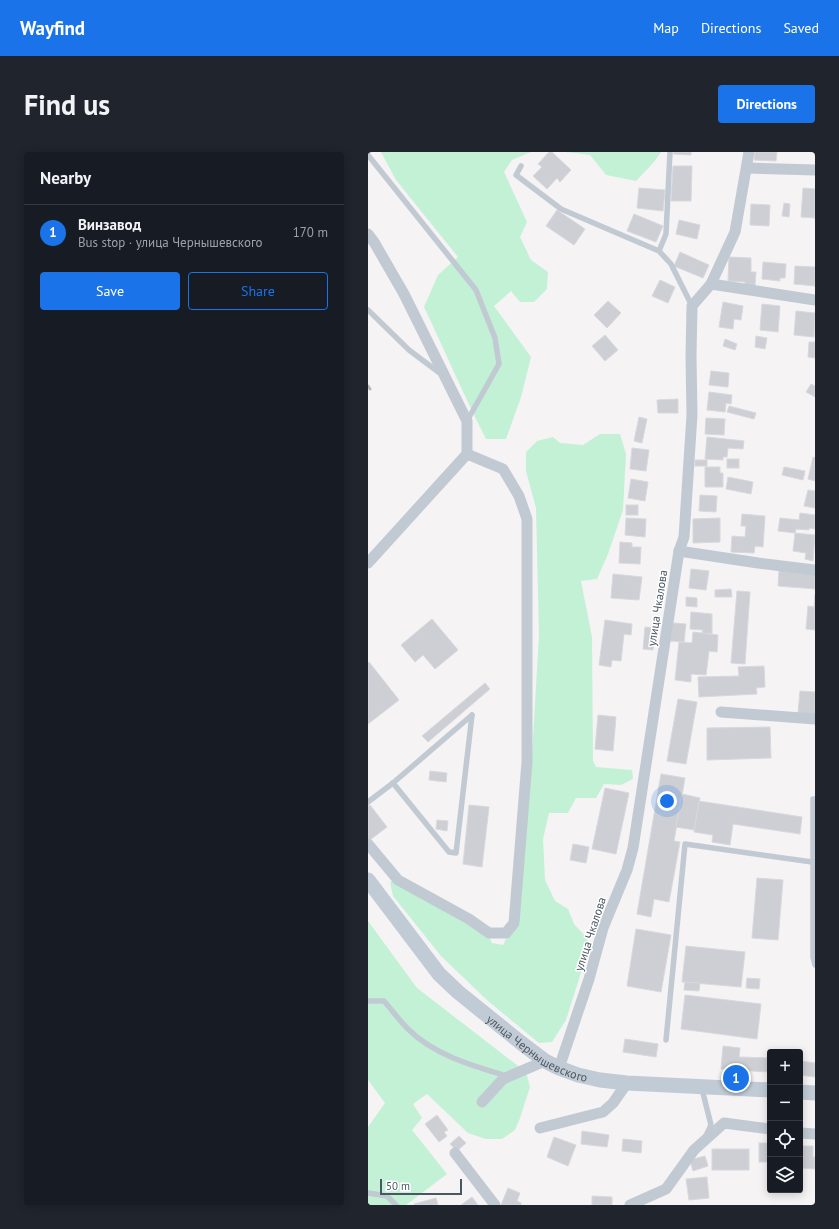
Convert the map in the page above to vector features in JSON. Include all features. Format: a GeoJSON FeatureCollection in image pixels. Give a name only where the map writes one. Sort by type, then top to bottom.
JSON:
{"type":"FeatureCollection","features":[{"type":"Feature","properties":{"kind":"main road","name":"улица Чернышевского"},"geometry":{"type":"LineString","coordinates":[[368,880],[440,974],[463,996],[545,1061],[578,1075],[600,1080],[627,1083],[767,1090]]}},
{"type":"Feature","properties":{"kind":"main road"},"geometry":{"type":"LineString","coordinates":[[803,1092],[815,1093]]}},
{"type":"Feature","properties":{"kind":"street"},"geometry":{"type":"LineString","coordinates":[[692,306],[711,284],[735,232],[749,152]]}},
{"type":"Feature","properties":{"kind":"street"},"geometry":{"type":"LineString","coordinates":[[747,168],[815,170]]}},
{"type":"Feature","properties":{"kind":"street"},"geometry":{"type":"LineString","coordinates":[[368,234],[404,294],[467,421],[467,454],[368,563]]}},
{"type":"Feature","properties":{"kind":"street"},"geometry":{"type":"LineString","coordinates":[[711,284],[815,300]]}},
{"type":"Feature","properties":{"kind":"street","name":"улица Чкалова"},"geometry":{"type":"LineString","coordinates":[[559,1068],[589,978],[603,928],[627,870],[633,848],[679,551],[684,537],[691,423],[692,306]]}},
{"type":"Feature","properties":{"kind":"street"},"geometry":{"type":"LineString","coordinates":[[368,844],[398,880],[469,919],[489,933],[506,933],[514,922],[527,762],[527,519],[519,496],[503,469],[467,454]]}},
{"type":"Feature","properties":{"kind":"street"},"geometry":{"type":"LineString","coordinates":[[679,551],[758,564],[815,570]]}},
{"type":"Feature","properties":{"kind":"street"},"geometry":{"type":"LineString","coordinates":[[721,712],[815,719]]}},
{"type":"Feature","properties":{"kind":"street"},"geometry":{"type":"LineString","coordinates":[[482,1102],[503,1079],[545,1061]]}},
{"type":"Feature","properties":{"kind":"street"},"geometry":{"type":"LineString","coordinates":[[540,1128],[603,1112],[613,1103],[627,1083]]}},
{"type":"Feature","properties":{"kind":"street"},"geometry":{"type":"LineString","coordinates":[[630,1205],[666,1189],[694,1150],[724,1123],[767,1129]]}},
{"type":"Feature","properties":{"kind":"street"},"geometry":{"type":"LineString","coordinates":[[803,1132],[815,1134]]}},
{"type":"Feature","properties":{"kind":"street"},"geometry":{"type":"LineString","coordinates":[[455,1153],[495,1205]]}},
{"type":"Feature","properties":{"kind":"lane"},"geometry":{"type":"LineString","coordinates":[[659,251],[666,234],[670,152]]}},
{"type":"Feature","properties":{"kind":"lane"},"geometry":{"type":"LineString","coordinates":[[368,155],[476,290],[495,338],[498,364],[467,421]]}},
{"type":"Feature","properties":{"kind":"lane"},"geometry":{"type":"LineString","coordinates":[[520,166],[516,175],[561,209],[659,251],[671,264],[692,306]]}},
{"type":"Feature","properties":{"kind":"lane"},"geometry":{"type":"LineString","coordinates":[[368,310],[409,350],[443,375]]}},
{"type":"Feature","properties":{"kind":"lane"},"geometry":{"type":"LineString","coordinates":[[368,802],[393,783],[472,715],[456,853],[449,852],[393,783]]}},
{"type":"Feature","properties":{"kind":"lane"},"geometry":{"type":"LineString","coordinates":[[815,799],[813,799],[812,862],[813,957],[815,965]]}},
{"type":"Feature","properties":{"kind":"lane"},"geometry":{"type":"LineString","coordinates":[[666,1040],[685,844],[812,862]]}},
{"type":"Feature","properties":{"kind":"lane"},"geometry":{"type":"LineString","coordinates":[[368,1001],[384,1001],[408,1029],[429,1045],[470,1065],[508,1077]]}},
{"type":"Feature","properties":{"kind":"lane"},"geometry":{"type":"LineString","coordinates":[[702,1086],[710,1125],[704,1141]]}},
{"type":"Feature","properties":{"kind":"lane"},"geometry":{"type":"LineString","coordinates":[[368,1193],[386,1196],[396,1205]]}},
{"type":"Feature","properties":{"kind":"green space"},"geometry":{"type":"Polygon","coordinates":[[[381,152],[531,152],[512,160],[504,172],[527,222],[520,237],[531,260],[548,272],[547,289],[534,302],[520,302],[511,291],[494,306],[531,357],[521,397],[506,439],[486,439],[424,307],[438,275],[458,257],[396,180],[381,152]]]}},
{"type":"Feature","properties":{"kind":"green space"},"geometry":{"type":"Polygon","coordinates":[[[566,152],[661,152],[654,162],[636,181],[606,175],[590,155],[566,152]]]}},
{"type":"Feature","properties":{"kind":"green space"},"geometry":{"type":"Polygon","coordinates":[[[600,434],[620,434],[626,454],[623,510],[608,554],[597,579],[581,581],[592,637],[593,761],[596,767],[632,770],[633,779],[621,785],[604,784],[596,798],[576,798],[568,813],[549,813],[543,839],[545,880],[555,901],[568,909],[574,924],[587,938],[586,957],[566,1020],[552,1042],[539,1043],[488,1001],[441,956],[393,896],[390,882],[398,880],[487,932],[492,943],[503,945],[514,922],[532,755],[539,635],[536,508],[526,471],[526,452],[537,441],[553,437],[560,443],[583,445],[600,434]]]}},
{"type":"Feature","properties":{"kind":"green space"},"geometry":{"type":"Polygon","coordinates":[[[368,921],[417,988],[526,1072],[530,1087],[515,1130],[502,1139],[486,1139],[468,1133],[427,1094],[413,1104],[422,1118],[412,1130],[447,1174],[406,1205],[368,1205],[368,1127],[385,1103],[368,1080],[368,921]]]}},
{"type":"Feature","properties":{"kind":"building"},"geometry":{"type":"Polygon","coordinates":[[[549,152],[552,152],[571,170],[560,182],[557,178],[547,189],[533,176],[542,167],[538,164],[549,152]]]}},
{"type":"Feature","properties":{"kind":"building"},"geometry":{"type":"Polygon","coordinates":[[[674,152],[691,152],[691,155],[673,154],[674,152]]]}},
{"type":"Feature","properties":{"kind":"building"},"geometry":{"type":"Polygon","coordinates":[[[755,152],[777,152],[776,161],[754,160],[755,152]]]}},
{"type":"Feature","properties":{"kind":"building"},"geometry":{"type":"Polygon","coordinates":[[[673,166],[692,166],[691,201],[671,201],[673,166]]]}},
{"type":"Feature","properties":{"kind":"building"},"geometry":{"type":"Polygon","coordinates":[[[639,188],[665,190],[663,211],[637,208],[639,188]]]}},
{"type":"Feature","properties":{"kind":"building"},"geometry":{"type":"Polygon","coordinates":[[[803,188],[815,189],[815,218],[801,217],[803,188]]]}},
{"type":"Feature","properties":{"kind":"building"},"geometry":{"type":"Polygon","coordinates":[[[784,203],[790,204],[789,217],[782,216],[784,203]]]}},
{"type":"Feature","properties":{"kind":"building"},"geometry":{"type":"Polygon","coordinates":[[[751,204],[770,205],[769,226],[750,225],[751,204]]]}},
{"type":"Feature","properties":{"kind":"building"},"geometry":{"type":"Polygon","coordinates":[[[557,210],[585,229],[574,245],[546,226],[557,210]]]}},
{"type":"Feature","properties":{"kind":"building"},"geometry":{"type":"Polygon","coordinates":[[[634,214],[663,226],[656,242],[627,231],[634,214]]]}},
{"type":"Feature","properties":{"kind":"building"},"geometry":{"type":"Polygon","coordinates":[[[679,220],[700,225],[697,239],[676,234],[679,220]]]}},
{"type":"Feature","properties":{"kind":"building"},"geometry":{"type":"Polygon","coordinates":[[[680,252],[709,265],[703,278],[674,266],[680,252]]]}},
{"type":"Feature","properties":{"kind":"building"},"geometry":{"type":"Polygon","coordinates":[[[729,257],[751,258],[751,272],[756,272],[755,286],[745,286],[745,282],[728,281],[729,257]]]}},
{"type":"Feature","properties":{"kind":"building"},"geometry":{"type":"Polygon","coordinates":[[[763,262],[786,264],[785,278],[780,278],[780,281],[762,279],[763,262]]]}},
{"type":"Feature","properties":{"kind":"building"},"geometry":{"type":"Polygon","coordinates":[[[795,266],[815,267],[815,286],[794,284],[795,266]]]}},
{"type":"Feature","properties":{"kind":"building"},"geometry":{"type":"Polygon","coordinates":[[[660,280],[675,287],[668,303],[652,296],[660,280]]]}},
{"type":"Feature","properties":{"kind":"building"},"geometry":{"type":"Polygon","coordinates":[[[608,301],[621,313],[607,328],[594,315],[608,301]]]}},
{"type":"Feature","properties":{"kind":"building"},"geometry":{"type":"Polygon","coordinates":[[[723,302],[743,306],[741,320],[734,319],[733,329],[719,327],[723,302]]]}},
{"type":"Feature","properties":{"kind":"building"},"geometry":{"type":"Polygon","coordinates":[[[762,304],[780,306],[778,332],[760,330],[762,304]]]}},
{"type":"Feature","properties":{"kind":"building"},"geometry":{"type":"Polygon","coordinates":[[[796,311],[815,313],[814,337],[794,335],[796,311]]]}},
{"type":"Feature","properties":{"kind":"building"},"geometry":{"type":"Polygon","coordinates":[[[605,335],[618,350],[605,361],[592,346],[605,335]]]}},
{"type":"Feature","properties":{"kind":"building"},"geometry":{"type":"Polygon","coordinates":[[[756,336],[767,338],[765,349],[755,347],[756,336]]]}},
{"type":"Feature","properties":{"kind":"building"},"geometry":{"type":"Polygon","coordinates":[[[725,339],[737,344],[735,350],[723,346],[725,339]]]}},
{"type":"Feature","properties":{"kind":"building"},"geometry":{"type":"Polygon","coordinates":[[[809,342],[815,342],[815,358],[808,357],[809,342]]]}},
{"type":"Feature","properties":{"kind":"building"},"geometry":{"type":"Polygon","coordinates":[[[711,371],[729,373],[728,387],[709,385],[711,371]]]}},
{"type":"Feature","properties":{"kind":"building"},"geometry":{"type":"Polygon","coordinates":[[[811,384],[815,386],[815,397],[806,392],[811,384]]]}},
{"type":"Feature","properties":{"kind":"building"},"geometry":{"type":"Polygon","coordinates":[[[709,392],[732,395],[731,404],[726,403],[725,412],[707,410],[709,392]]]}},
{"type":"Feature","properties":{"kind":"building"},"geometry":{"type":"Polygon","coordinates":[[[678,399],[678,413],[658,413],[657,400],[678,399]]]}},
{"type":"Feature","properties":{"kind":"building"},"geometry":{"type":"Polygon","coordinates":[[[729,406],[756,413],[754,419],[727,412],[729,406]]]}},
{"type":"Feature","properties":{"kind":"building"},"geometry":{"type":"Polygon","coordinates":[[[639,417],[647,419],[642,443],[634,441],[639,417]]]}},
{"type":"Feature","properties":{"kind":"building"},"geometry":{"type":"Polygon","coordinates":[[[706,418],[725,419],[724,435],[705,434],[706,418]]]}},
{"type":"Feature","properties":{"kind":"building"},"geometry":{"type":"Polygon","coordinates":[[[707,437],[744,441],[743,449],[728,448],[727,457],[723,457],[723,460],[705,459],[707,437]]]}},
{"type":"Feature","properties":{"kind":"building"},"geometry":{"type":"Polygon","coordinates":[[[632,448],[649,450],[646,471],[630,469],[632,448]]]}},
{"type":"Feature","properties":{"kind":"building"},"geometry":{"type":"Polygon","coordinates":[[[813,457],[815,458],[815,481],[808,479],[813,457]]]}},
{"type":"Feature","properties":{"kind":"building"},"geometry":{"type":"Polygon","coordinates":[[[727,459],[739,459],[739,468],[727,468],[727,459]]]}},
{"type":"Feature","properties":{"kind":"building"},"geometry":{"type":"Polygon","coordinates":[[[695,460],[707,460],[707,466],[695,466],[695,460]]]}},
{"type":"Feature","properties":{"kind":"building"},"geometry":{"type":"Polygon","coordinates":[[[705,467],[720,467],[720,473],[723,473],[723,487],[705,487],[705,467]]]}},
{"type":"Feature","properties":{"kind":"building"},"geometry":{"type":"Polygon","coordinates":[[[784,467],[805,471],[803,480],[782,475],[784,467]]]}},
{"type":"Feature","properties":{"kind":"building"},"geometry":{"type":"Polygon","coordinates":[[[728,477],[753,482],[751,494],[726,489],[728,477]]]}},
{"type":"Feature","properties":{"kind":"building"},"geometry":{"type":"Polygon","coordinates":[[[631,479],[648,482],[645,501],[628,498],[631,479]]]}},
{"type":"Feature","properties":{"kind":"building"},"geometry":{"type":"Polygon","coordinates":[[[808,490],[815,491],[815,508],[804,506],[808,490]]]}},
{"type":"Feature","properties":{"kind":"building"},"geometry":{"type":"Polygon","coordinates":[[[700,495],[717,496],[716,512],[699,511],[700,495]]]}},
{"type":"Feature","properties":{"kind":"building"},"geometry":{"type":"Polygon","coordinates":[[[626,505],[638,505],[638,515],[626,515],[626,505]]]}},
{"type":"Feature","properties":{"kind":"building"},"geometry":{"type":"Polygon","coordinates":[[[800,513],[815,515],[815,529],[796,529],[795,533],[778,531],[780,518],[799,520],[800,513]]]}},
{"type":"Feature","properties":{"kind":"building"},"geometry":{"type":"Polygon","coordinates":[[[742,514],[765,516],[763,547],[755,546],[754,553],[731,552],[732,536],[745,537],[746,526],[741,526],[742,514]]]}},
{"type":"Feature","properties":{"kind":"building"},"geometry":{"type":"Polygon","coordinates":[[[626,518],[646,519],[645,537],[625,535],[626,518]]]}},
{"type":"Feature","properties":{"kind":"building"},"geometry":{"type":"Polygon","coordinates":[[[720,518],[720,542],[693,543],[693,519],[720,518]]]}},
{"type":"Feature","properties":{"kind":"building"},"geometry":{"type":"Polygon","coordinates":[[[795,533],[815,535],[813,561],[805,559],[806,553],[793,551],[795,533]]]}},
{"type":"Feature","properties":{"kind":"building"},"geometry":{"type":"Polygon","coordinates":[[[620,542],[632,543],[632,547],[641,547],[640,564],[619,563],[620,542]]]}},
{"type":"Feature","properties":{"kind":"building"},"geometry":{"type":"Polygon","coordinates":[[[691,569],[709,571],[706,590],[689,588],[691,569]]]}},
{"type":"Feature","properties":{"kind":"building"},"geometry":{"type":"Polygon","coordinates":[[[779,570],[815,573],[815,589],[778,586],[779,570]]]}},
{"type":"Feature","properties":{"kind":"building"},"geometry":{"type":"Polygon","coordinates":[[[613,574],[642,577],[639,600],[611,598],[613,574]]]}},
{"type":"Feature","properties":{"kind":"building"},"geometry":{"type":"Polygon","coordinates":[[[731,589],[732,597],[715,597],[715,590],[731,589]]]}},
{"type":"Feature","properties":{"kind":"building"},"geometry":{"type":"Polygon","coordinates":[[[737,591],[750,592],[745,664],[731,663],[737,591]]]}},
{"type":"Feature","properties":{"kind":"building"},"geometry":{"type":"Polygon","coordinates":[[[815,595],[815,630],[806,629],[808,606],[814,607],[815,595]]]}},
{"type":"Feature","properties":{"kind":"building"},"geometry":{"type":"Polygon","coordinates":[[[686,597],[697,598],[697,607],[686,606],[686,597]]]}},
{"type":"Feature","properties":{"kind":"building"},"geometry":{"type":"Polygon","coordinates":[[[691,612],[712,614],[712,634],[702,633],[703,630],[690,629],[691,612]]]}},
{"type":"Feature","properties":{"kind":"building"},"geometry":{"type":"Polygon","coordinates":[[[432,619],[458,650],[435,669],[423,655],[415,662],[401,645],[432,619]]]}},
{"type":"Feature","properties":{"kind":"building"},"geometry":{"type":"Polygon","coordinates":[[[605,620],[632,624],[631,635],[624,634],[621,661],[612,660],[611,667],[599,665],[605,620]]]}},
{"type":"Feature","properties":{"kind":"building"},"geometry":{"type":"Polygon","coordinates":[[[673,623],[686,624],[684,642],[670,641],[673,623]]]}},
{"type":"Feature","properties":{"kind":"building"},"geometry":{"type":"Polygon","coordinates":[[[645,627],[656,628],[653,650],[643,649],[645,627]]]}},
{"type":"Feature","properties":{"kind":"building"},"geometry":{"type":"Polygon","coordinates":[[[693,632],[718,635],[717,652],[709,651],[706,675],[691,674],[691,682],[675,680],[679,642],[692,643],[693,632]]]}},
{"type":"Feature","properties":{"kind":"building"},"geometry":{"type":"Polygon","coordinates":[[[369,662],[399,700],[368,724],[368,663],[369,662]]]}},
{"type":"Feature","properties":{"kind":"building"},"geometry":{"type":"Polygon","coordinates":[[[764,666],[765,687],[756,688],[757,694],[699,697],[698,677],[739,676],[738,667],[764,666]]]}},
{"type":"Feature","properties":{"kind":"building"},"geometry":{"type":"Polygon","coordinates":[[[485,683],[490,689],[428,742],[422,736],[485,683]]]}},
{"type":"Feature","properties":{"kind":"building"},"geometry":{"type":"Polygon","coordinates":[[[800,691],[815,692],[815,715],[798,713],[800,691]]]}},
{"type":"Feature","properties":{"kind":"building"},"geometry":{"type":"Polygon","coordinates":[[[678,699],[697,702],[686,764],[667,761],[678,699]]]}},
{"type":"Feature","properties":{"kind":"building"},"geometry":{"type":"Polygon","coordinates":[[[598,715],[616,717],[613,751],[595,749],[598,715]]]}},
{"type":"Feature","properties":{"kind":"building"},"geometry":{"type":"Polygon","coordinates":[[[770,727],[771,758],[707,760],[707,728],[770,727]]]}},
{"type":"Feature","properties":{"kind":"building"},"geometry":{"type":"Polygon","coordinates":[[[430,771],[447,773],[446,782],[429,780],[430,771]]]}},
{"type":"Feature","properties":{"kind":"building"},"geometry":{"type":"Polygon","coordinates":[[[661,774],[685,778],[674,841],[680,842],[669,902],[654,899],[651,917],[637,914],[661,774]]]}},
{"type":"Feature","properties":{"kind":"building"},"geometry":{"type":"Polygon","coordinates":[[[605,788],[629,793],[616,854],[592,849],[605,788]]]}},
{"type":"Feature","properties":{"kind":"building"},"geometry":{"type":"Polygon","coordinates":[[[682,794],[700,798],[694,830],[676,827],[682,794]]]}},
{"type":"Feature","properties":{"kind":"building"},"geometry":{"type":"Polygon","coordinates":[[[699,801],[802,817],[800,834],[733,824],[730,845],[712,842],[713,835],[694,832],[699,801]]]}},
{"type":"Feature","properties":{"kind":"building"},"geometry":{"type":"Polygon","coordinates":[[[370,805],[387,827],[370,840],[368,838],[368,806],[370,805]]]}},
{"type":"Feature","properties":{"kind":"building"},"geometry":{"type":"Polygon","coordinates":[[[469,805],[489,807],[482,867],[463,864],[469,805]]]}},
{"type":"Feature","properties":{"kind":"building"},"geometry":{"type":"Polygon","coordinates":[[[437,820],[448,821],[447,831],[436,829],[437,820]]]}},
{"type":"Feature","properties":{"kind":"building"},"geometry":{"type":"Polygon","coordinates":[[[573,844],[589,847],[586,863],[570,860],[573,844]]]}},
{"type":"Feature","properties":{"kind":"building"},"geometry":{"type":"Polygon","coordinates":[[[757,878],[783,880],[778,940],[752,938],[757,878]]]}},
{"type":"Feature","properties":{"kind":"building"},"geometry":{"type":"Polygon","coordinates":[[[636,929],[671,935],[661,992],[627,986],[636,929]]]}},
{"type":"Feature","properties":{"kind":"building"},"geometry":{"type":"Polygon","coordinates":[[[686,946],[745,952],[741,987],[682,982],[686,946]]]}},
{"type":"Feature","properties":{"kind":"building"},"geometry":{"type":"Polygon","coordinates":[[[747,978],[760,979],[759,989],[746,988],[747,978]]]}},
{"type":"Feature","properties":{"kind":"building"},"geometry":{"type":"Polygon","coordinates":[[[685,982],[700,983],[699,991],[684,990],[685,982]]]}},
{"type":"Feature","properties":{"kind":"building"},"geometry":{"type":"Polygon","coordinates":[[[685,995],[761,1004],[757,1039],[681,1029],[685,995]]]}},
{"type":"Feature","properties":{"kind":"building"},"geometry":{"type":"Polygon","coordinates":[[[625,1039],[658,1044],[656,1057],[623,1052],[625,1039]]]}},
{"type":"Feature","properties":{"kind":"building"},"geometry":{"type":"Polygon","coordinates":[[[723,1046],[740,1048],[739,1057],[767,1058],[767,1072],[721,1069],[723,1046]]]}},
{"type":"Feature","properties":{"kind":"building"},"geometry":{"type":"Polygon","coordinates":[[[803,1061],[815,1063],[815,1077],[803,1075],[803,1061]]]}},
{"type":"Feature","properties":{"kind":"building"},"geometry":{"type":"Polygon","coordinates":[[[437,1115],[448,1130],[444,1132],[447,1136],[439,1142],[425,1124],[437,1115]]]}},
{"type":"Feature","properties":{"kind":"building"},"geometry":{"type":"Polygon","coordinates":[[[582,1131],[609,1135],[607,1147],[581,1144],[582,1131]]]}},
{"type":"Feature","properties":{"kind":"building"},"geometry":{"type":"Polygon","coordinates":[[[459,1136],[466,1143],[457,1151],[450,1144],[459,1136]]]}},
{"type":"Feature","properties":{"kind":"building"},"geometry":{"type":"Polygon","coordinates":[[[554,1137],[576,1145],[568,1166],[547,1157],[554,1137]]]}},
{"type":"Feature","properties":{"kind":"building"},"geometry":{"type":"Polygon","coordinates":[[[623,1139],[642,1141],[641,1153],[622,1151],[623,1139]]]}},
{"type":"Feature","properties":{"kind":"building"},"geometry":{"type":"Polygon","coordinates":[[[759,1143],[767,1143],[767,1162],[759,1162],[759,1143]]]}},
{"type":"Feature","properties":{"kind":"building"},"geometry":{"type":"Polygon","coordinates":[[[803,1146],[813,1146],[815,1169],[803,1168],[803,1146]]]}},
{"type":"Feature","properties":{"kind":"building"},"geometry":{"type":"Polygon","coordinates":[[[712,1149],[749,1149],[749,1170],[712,1170],[712,1149]]]}},
{"type":"Feature","properties":{"kind":"building"},"geometry":{"type":"Polygon","coordinates":[[[705,1156],[708,1166],[693,1171],[690,1160],[705,1156]]]}},
{"type":"Feature","properties":{"kind":"building"},"geometry":{"type":"Polygon","coordinates":[[[707,1177],[709,1198],[689,1200],[686,1179],[707,1177]]]}},
{"type":"Feature","properties":{"kind":"building"},"geometry":{"type":"Polygon","coordinates":[[[508,1188],[520,1193],[517,1201],[521,1203],[521,1205],[501,1205],[508,1188]]]}},
{"type":"Feature","properties":{"kind":"building"},"geometry":{"type":"Polygon","coordinates":[[[592,1196],[612,1197],[612,1205],[592,1205],[592,1196]]]}},
{"type":"Feature","properties":{"kind":"building"},"geometry":{"type":"Polygon","coordinates":[[[472,1197],[478,1205],[461,1205],[472,1197]]]}},
{"type":"Feature","properties":{"kind":"building"},"geometry":{"type":"Polygon","coordinates":[[[436,1198],[438,1205],[414,1204],[436,1198]]]}},
{"type":"Feature","properties":{"kind":"place","name":"Винзавод"},"geometry":{"type":"Point","coordinates":[736,1078]}}]}
